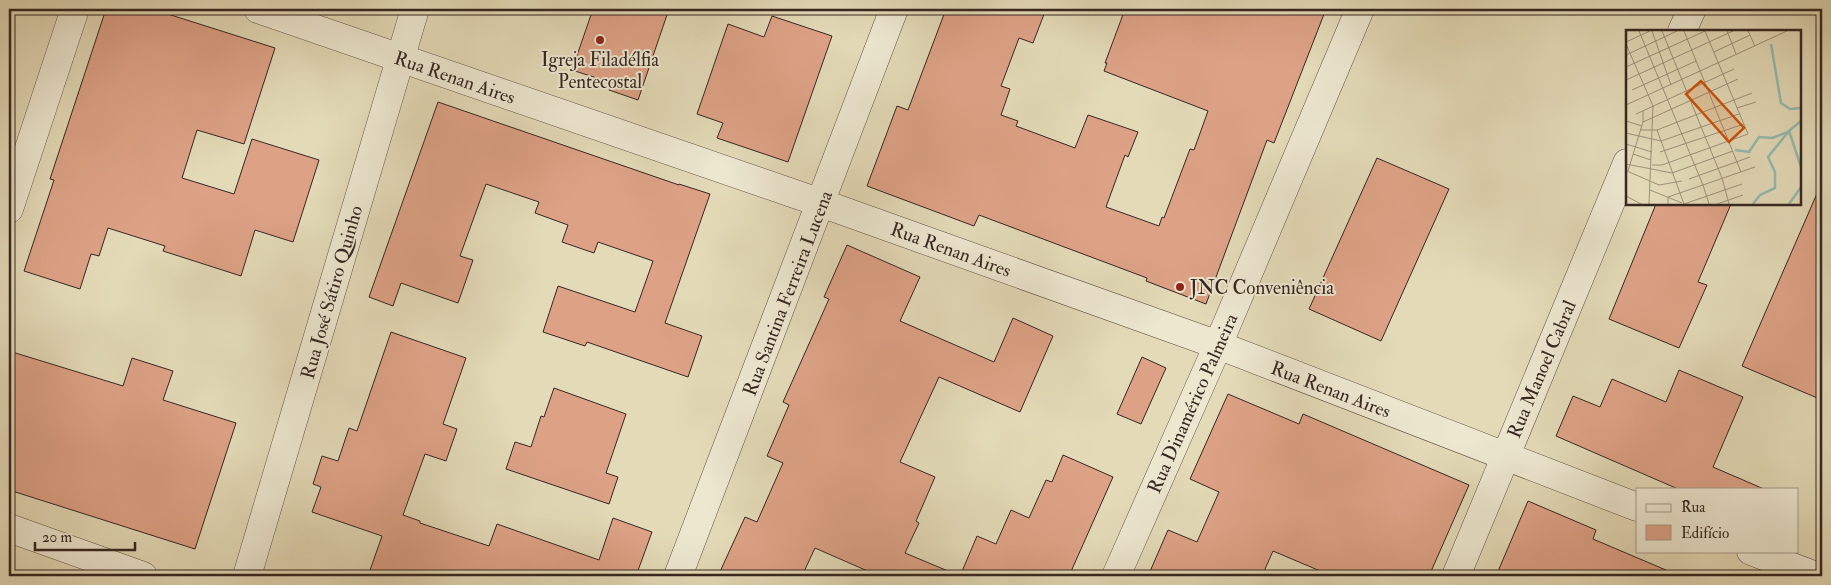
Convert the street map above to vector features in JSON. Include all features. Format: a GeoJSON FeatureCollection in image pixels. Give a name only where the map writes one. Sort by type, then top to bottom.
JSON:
{"type":"FeatureCollection","features":[{"type":"Feature","properties":{"kind":"street"},"geometry":{"type":"LineString","coordinates":[[9,209],[74,9]]}},
{"type":"Feature","properties":{"kind":"street","name":"Rua Renan Aires"},"geometry":{"type":"LineString","coordinates":[[258,9],[822,203],[1218,345],[1636,507]]}},
{"type":"Feature","properties":{"kind":"street","name":"Rua José Sátiro Quinho"},"geometry":{"type":"LineString","coordinates":[[247,576],[415,9]]}},
{"type":"Feature","properties":{"kind":"street","name":"Rua Santina Ferreira Lucena"},"geometry":{"type":"LineString","coordinates":[[678,576],[822,203],[894,9]]}},
{"type":"Feature","properties":{"kind":"street","name":"Rua Dinamérico Palmeira"},"geometry":{"type":"LineString","coordinates":[[1116,576],[1218,345],[1360,9]]}},
{"type":"Feature","properties":{"kind":"street"},"geometry":{"type":"LineString","coordinates":[[1682,30],[1692,9]]}},
{"type":"Feature","properties":{"kind":"street","name":"Rua Manoel Cabral"},"geometry":{"type":"LineString","coordinates":[[1456,576],[1626,165]]}},
{"type":"Feature","properties":{"kind":"street"},"geometry":{"type":"LineString","coordinates":[[9,528],[143,576]]}},
{"type":"Feature","properties":{"kind":"street"},"geometry":{"type":"LineString","coordinates":[[1754,552],[1816,571]]}},
{"type":"Feature","properties":{"kind":"building"},"geometry":{"type":"Polygon","coordinates":[[[106,9],[152,9],[275,48],[244,144],[197,130],[182,178],[234,194],[252,139],[319,160],[293,242],[255,230],[241,276],[163,251],[165,246],[108,228],[99,256],[91,254],[80,289],[24,271],[54,180],[50,179],[106,9]]]}},
{"type":"Feature","properties":{"kind":"building"},"geometry":{"type":"Polygon","coordinates":[[[593,9],[669,9],[638,100],[609,90],[612,83],[572,70],[593,9]]]}},
{"type":"Feature","properties":{"kind":"building"},"geometry":{"type":"Polygon","coordinates":[[[946,9],[1046,9],[1033,43],[1019,38],[1001,86],[1010,89],[1001,115],[1018,121],[1016,126],[1075,148],[1088,115],[1138,132],[1128,157],[1125,155],[1106,207],[1159,226],[1162,217],[1164,218],[1190,149],[1194,150],[1208,111],[1104,71],[1107,63],[1105,63],[1125,9],[1326,9],[1274,143],[1267,140],[1206,304],[1146,281],[1147,278],[979,215],[974,226],[867,186],[897,106],[908,110],[946,9]]]}},
{"type":"Feature","properties":{"kind":"building"},"geometry":{"type":"Polygon","coordinates":[[[772,16],[832,36],[788,162],[717,138],[723,123],[697,114],[728,24],[764,37],[772,16]]]}},
{"type":"Feature","properties":{"kind":"building"},"geometry":{"type":"Polygon","coordinates":[[[438,102],[710,194],[665,323],[702,336],[688,377],[587,342],[585,346],[543,332],[558,286],[635,312],[653,261],[598,242],[594,253],[562,242],[568,225],[535,213],[539,202],[486,184],[460,256],[473,260],[458,303],[401,283],[393,306],[369,297],[438,102]]]}},
{"type":"Feature","properties":{"kind":"building"},"geometry":{"type":"Polygon","coordinates":[[[1377,158],[1449,189],[1381,341],[1309,309],[1377,158]]]}},
{"type":"Feature","properties":{"kind":"building"},"geometry":{"type":"Polygon","coordinates":[[[1822,182],[1822,400],[1742,366],[1822,182]]]}},
{"type":"Feature","properties":{"kind":"building"},"geometry":{"type":"Polygon","coordinates":[[[1656,205],[1731,205],[1698,282],[1707,285],[1679,348],[1609,319],[1656,205]]]}},
{"type":"Feature","properties":{"kind":"building"},"geometry":{"type":"Polygon","coordinates":[[[847,245],[920,277],[900,321],[994,362],[1013,318],[1053,336],[1020,412],[939,377],[900,462],[935,477],[916,521],[919,523],[905,553],[960,576],[879,576],[815,548],[802,576],[718,576],[745,517],[757,522],[783,463],[767,456],[789,405],[783,402],[829,299],[824,297],[847,245]]]}},
{"type":"Feature","properties":{"kind":"building"},"geometry":{"type":"Polygon","coordinates":[[[391,332],[466,358],[443,424],[457,429],[446,461],[425,454],[403,515],[420,521],[420,523],[489,546],[497,524],[599,560],[613,518],[652,532],[636,576],[368,576],[382,536],[312,512],[321,487],[313,484],[322,456],[338,461],[349,428],[357,431],[391,332]]]}},
{"type":"Feature","properties":{"kind":"building"},"geometry":{"type":"Polygon","coordinates":[[[9,351],[123,386],[132,358],[173,371],[163,400],[236,423],[195,549],[9,490],[9,351]]]}},
{"type":"Feature","properties":{"kind":"building"},"geometry":{"type":"Polygon","coordinates":[[[1142,357],[1166,368],[1141,424],[1117,414],[1142,357]]]}},
{"type":"Feature","properties":{"kind":"building"},"geometry":{"type":"Polygon","coordinates":[[[1679,370],[1743,397],[1713,467],[1762,488],[1676,488],[1556,436],[1573,396],[1600,407],[1612,379],[1666,402],[1679,370]]]}},
{"type":"Feature","properties":{"kind":"building"},"geometry":{"type":"Polygon","coordinates":[[[554,388],[626,414],[606,473],[618,477],[609,504],[506,469],[515,442],[531,447],[541,416],[544,417],[554,388]]]}},
{"type":"Feature","properties":{"kind":"building"},"geometry":{"type":"Polygon","coordinates":[[[1228,394],[1299,424],[1303,414],[1469,485],[1429,576],[1332,576],[1273,551],[1262,576],[1148,576],[1168,530],[1197,542],[1219,492],[1190,479],[1228,394]]]}},
{"type":"Feature","properties":{"kind":"building"},"geometry":{"type":"Polygon","coordinates":[[[1063,455],[1113,477],[1069,576],[960,576],[977,536],[996,544],[1011,510],[1029,518],[1046,480],[1052,482],[1063,455]]]}},
{"type":"Feature","properties":{"kind":"building"},"geometry":{"type":"Polygon","coordinates":[[[1528,501],[1596,530],[1593,539],[1680,576],[1496,576],[1528,501]]]}},
{"type":"Feature","properties":{"kind":"place","name":"Igreja Filadélfia Pentecostal"},"geometry":{"type":"Point","coordinates":[600,40]}},
{"type":"Feature","properties":{"kind":"place","name":"JNC Conveniência"},"geometry":{"type":"Point","coordinates":[1180,287]}}]}
